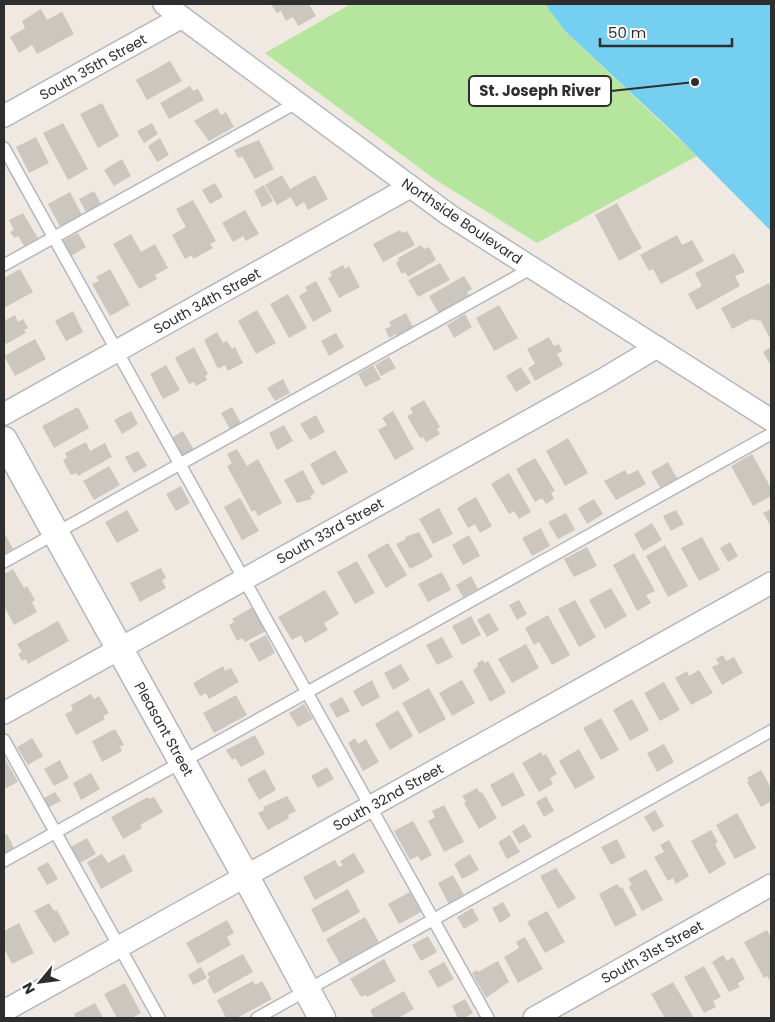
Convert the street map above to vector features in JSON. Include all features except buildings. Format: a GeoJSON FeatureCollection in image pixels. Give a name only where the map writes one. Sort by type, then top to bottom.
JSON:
{"type":"FeatureCollection","features":[{"type":"Feature","properties":{"kind":"street","name":"Northside Boulevard"},"geometry":{"type":"LineString","coordinates":[[164,4],[410,187],[532,268],[771,420]]}},
{"type":"Feature","properties":{"kind":"street","name":"South 35th Street"},"geometry":{"type":"LineString","coordinates":[[4,116],[182,17]]}},
{"type":"Feature","properties":{"kind":"street","name":"South 34th Street"},"geometry":{"type":"LineString","coordinates":[[4,414],[410,187]]}},
{"type":"Feature","properties":{"kind":"street","name":"South 33rd Street"},"geometry":{"type":"LineString","coordinates":[[4,714],[602,380],[657,347]]}},
{"type":"Feature","properties":{"kind":"street","name":"Pleasant Street"},"geometry":{"type":"LineString","coordinates":[[4,440],[118,649],[246,875],[322,1018]]}},
{"type":"Feature","properties":{"kind":"street","name":"South 32nd Street"},"geometry":{"type":"LineString","coordinates":[[4,1011],[771,583]]}},
{"type":"Feature","properties":{"kind":"street","name":"South 31st Street"},"geometry":{"type":"LineString","coordinates":[[534,1018],[771,885]]}},
{"type":"Feature","properties":{"kind":"lane"},"geometry":{"type":"LineString","coordinates":[[4,265],[296,103]]}},
{"type":"Feature","properties":{"kind":"lane"},"geometry":{"type":"LineString","coordinates":[[4,148],[488,1018]]}},
{"type":"Feature","properties":{"kind":"lane"},"geometry":{"type":"LineString","coordinates":[[4,562],[532,268]]}},
{"type":"Feature","properties":{"kind":"lane"},"geometry":{"type":"LineString","coordinates":[[4,861],[771,434]]}},
{"type":"Feature","properties":{"kind":"lane"},"geometry":{"type":"LineString","coordinates":[[257,1018],[771,731]]}},
{"type":"Feature","properties":{"kind":"lane"},"geometry":{"type":"LineString","coordinates":[[4,740],[159,1018]]}},
{"type":"Feature","properties":{"kind":"green space"},"geometry":{"type":"Polygon","coordinates":[[[351,4],[545,4],[565,31],[697,156],[537,243],[433,178],[265,53],[351,4]]]}},
{"type":"Feature","properties":{"kind":"water"},"geometry":{"type":"Polygon","coordinates":[[[545,4],[771,4],[771,231],[674,133],[565,31],[545,4]]]}},
{"type":"Feature","properties":{"kind":"place","name":"St. Joseph River"},"geometry":{"type":"Point","coordinates":[695,82]}}]}
